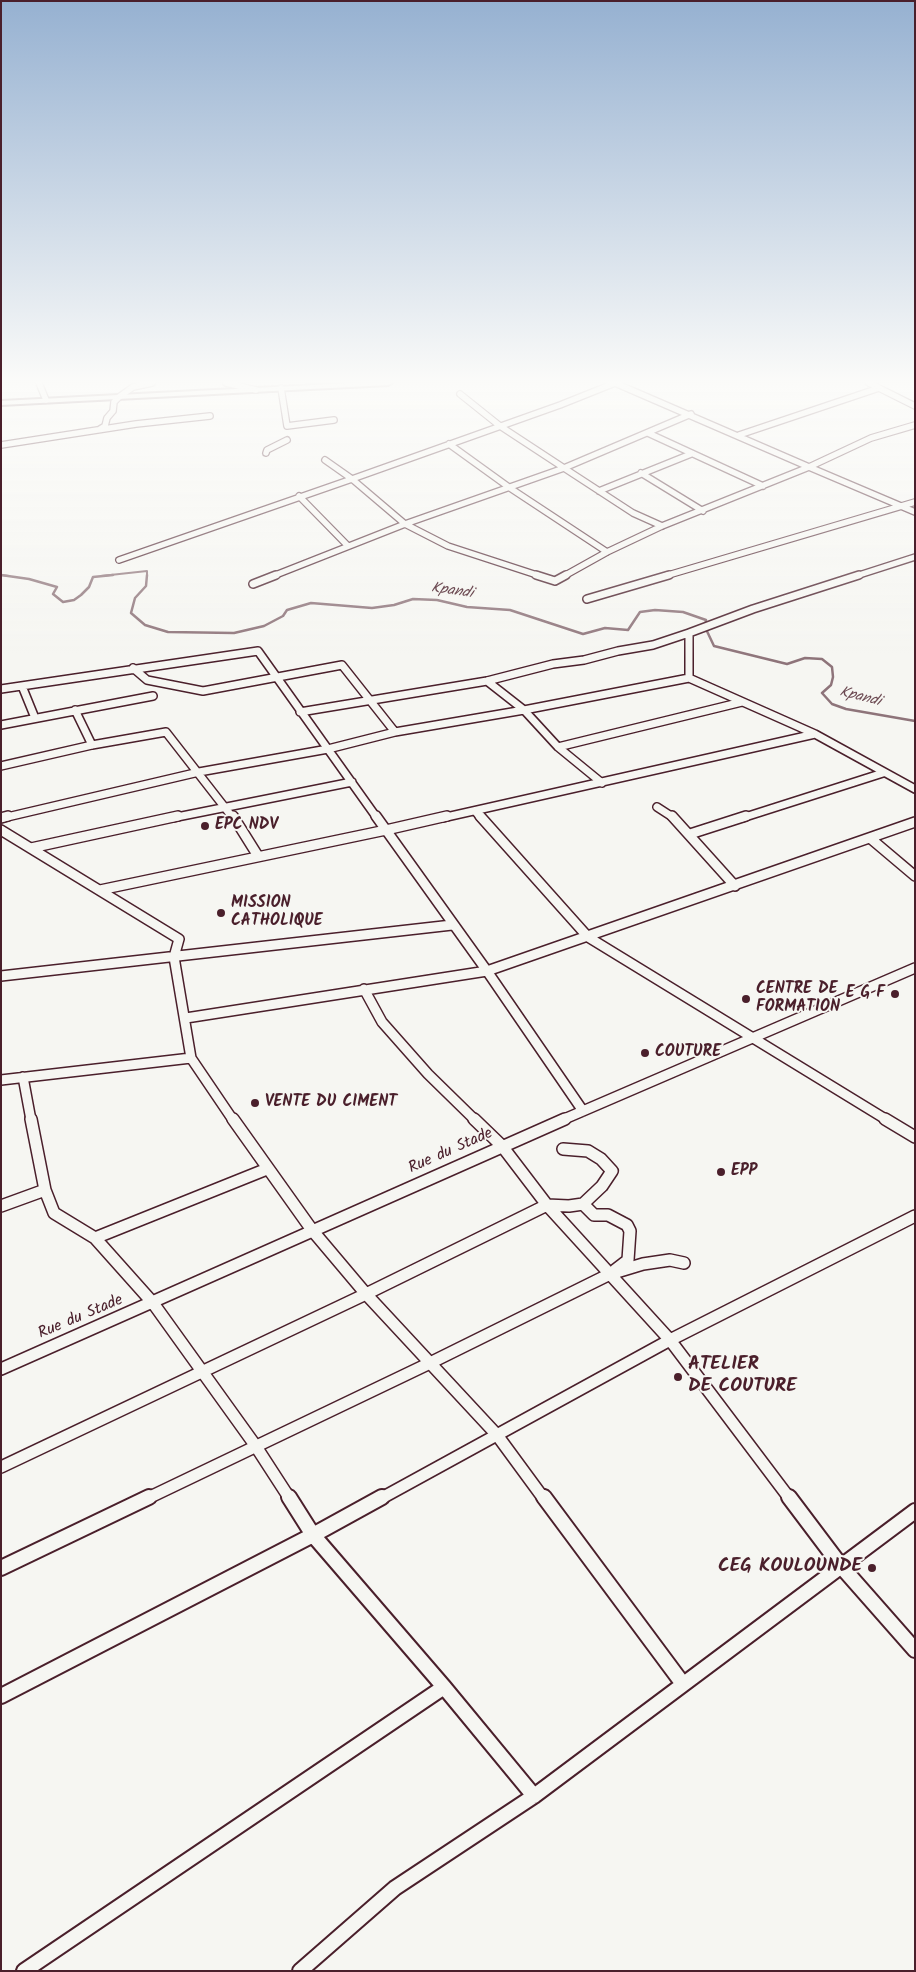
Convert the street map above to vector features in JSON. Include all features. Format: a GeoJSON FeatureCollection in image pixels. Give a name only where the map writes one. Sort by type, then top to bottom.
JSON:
{"type":"FeatureCollection","features":[{"type":"Feature","properties":{"kind":"street"},"geometry":{"type":"LineString","coordinates":[[346,475],[405,524],[448,546],[556,581],[607,552],[662,526],[790,475]]}},
{"type":"Feature","properties":{"kind":"street"},"geometry":{"type":"LineString","coordinates":[[119,560],[298,496],[363,475]]}},
{"type":"Feature","properties":{"kind":"street"},"geometry":{"type":"LineString","coordinates":[[492,475],[607,552]]}},
{"type":"Feature","properties":{"kind":"street"},"geometry":{"type":"LineString","coordinates":[[253,584],[405,524],[545,475]]}},
{"type":"Feature","properties":{"kind":"street"},"geometry":{"type":"LineString","coordinates":[[575,475],[633,513],[662,526]]}},
{"type":"Feature","properties":{"kind":"street"},"geometry":{"type":"LineString","coordinates":[[599,491],[636,475]]}},
{"type":"Feature","properties":{"kind":"street"},"geometry":{"type":"LineString","coordinates":[[644,475],[703,511]]}},
{"type":"Feature","properties":{"kind":"street"},"geometry":{"type":"LineString","coordinates":[[738,475],[763,486]]}},
{"type":"Feature","properties":{"kind":"street"},"geometry":{"type":"LineString","coordinates":[[828,475],[915,512]]}},
{"type":"Feature","properties":{"kind":"street"},"geometry":{"type":"LineString","coordinates":[[298,496],[348,546]]}},
{"type":"Feature","properties":{"kind":"street"},"geometry":{"type":"LineString","coordinates":[[587,599],[915,502]]}},
{"type":"Feature","properties":{"kind":"street"},"geometry":{"type":"LineString","coordinates":[[300,712],[487,681],[553,664],[584,660],[618,651],[653,645],[763,606],[915,557]]}},
{"type":"Feature","properties":{"kind":"street"},"geometry":{"type":"LineString","coordinates":[[904,561],[915,567]]}},
{"type":"Feature","properties":{"kind":"street"},"geometry":{"type":"LineString","coordinates":[[689,678],[692,632]]}},
{"type":"Feature","properties":{"kind":"street"},"geometry":{"type":"LineString","coordinates":[[1,690],[133,668],[258,651],[452,925],[487,971],[583,1111]]}},
{"type":"Feature","properties":{"kind":"street"},"geometry":{"type":"LineString","coordinates":[[133,668],[147,680],[203,692],[342,665],[394,732]]}},
{"type":"Feature","properties":{"kind":"street"},"geometry":{"type":"LineString","coordinates":[[1,818],[199,772],[328,749],[394,732],[524,710],[689,678],[815,734],[915,789]]}},
{"type":"Feature","properties":{"kind":"street"},"geometry":{"type":"LineString","coordinates":[[487,681],[524,710],[558,747],[602,783]]}},
{"type":"Feature","properties":{"kind":"street"},"geometry":{"type":"LineString","coordinates":[[22,686],[35,718]]}},
{"type":"Feature","properties":{"kind":"street"},"geometry":{"type":"LineString","coordinates":[[1,725],[153,696]]}},
{"type":"Feature","properties":{"kind":"street"},"geometry":{"type":"LineString","coordinates":[[558,747],[742,702]]}},
{"type":"Feature","properties":{"kind":"street"},"geometry":{"type":"LineString","coordinates":[[75,710],[92,745]]}},
{"type":"Feature","properties":{"kind":"street"},"geometry":{"type":"LineString","coordinates":[[1,766],[92,745],[166,732],[226,806],[258,856]]}},
{"type":"Feature","properties":{"kind":"street"},"geometry":{"type":"LineString","coordinates":[[100,890],[602,783],[815,734]]}},
{"type":"Feature","properties":{"kind":"street"},"geometry":{"type":"LineString","coordinates":[[690,834],[883,773]]}},
{"type":"Feature","properties":{"kind":"street"},"geometry":{"type":"LineString","coordinates":[[31,848],[226,806],[352,782]]}},
{"type":"Feature","properties":{"kind":"street"},"geometry":{"type":"LineString","coordinates":[[657,807],[670,814],[690,834],[735,886]]}},
{"type":"Feature","properties":{"kind":"street"},"geometry":{"type":"LineString","coordinates":[[475,810],[588,937],[915,1137]]}},
{"type":"Feature","properties":{"kind":"street"},"geometry":{"type":"LineString","coordinates":[[186,1018],[487,971],[915,822]]}},
{"type":"Feature","properties":{"kind":"street"},"geometry":{"type":"LineString","coordinates":[[1,830],[179,940],[174,957],[192,1058],[266,1169],[312,1230],[366,1294],[497,1435],[684,1684]]}},
{"type":"Feature","properties":{"kind":"street"},"geometry":{"type":"LineString","coordinates":[[870,838],[915,876]]}},
{"type":"Feature","properties":{"kind":"street"},"geometry":{"type":"LineString","coordinates":[[1,976],[452,925]]}},
{"type":"Feature","properties":{"kind":"street","name":"Rue du Stade"},"geometry":{"type":"LineString","coordinates":[[1,1369],[502,1146],[915,968]]}},
{"type":"Feature","properties":{"kind":"street"},"geometry":{"type":"LineString","coordinates":[[364,989],[382,1022],[428,1074],[502,1146],[547,1205],[670,1340],[841,1566],[915,1650]]}},
{"type":"Feature","properties":{"kind":"street"},"geometry":{"type":"LineString","coordinates":[[1,1080],[192,1058]]}},
{"type":"Feature","properties":{"kind":"street"},"geometry":{"type":"LineString","coordinates":[[23,1077],[44,1190],[54,1213],[95,1238],[152,1303],[204,1372],[255,1445],[313,1534],[444,1686],[534,1796]]}},
{"type":"Feature","properties":{"kind":"street"},"geometry":{"type":"LineString","coordinates":[[1,1468],[366,1294],[547,1205],[569,1206],[583,1204],[602,1186],[612,1171],[601,1159],[588,1151],[563,1149]]}},
{"type":"Feature","properties":{"kind":"street"},"geometry":{"type":"LineString","coordinates":[[95,1238],[266,1169]]}},
{"type":"Feature","properties":{"kind":"street"},"geometry":{"type":"LineString","coordinates":[[1,1206],[44,1190]]}},
{"type":"Feature","properties":{"kind":"street"},"geometry":{"type":"LineString","coordinates":[[583,1204],[594,1215],[608,1215],[627,1224],[630,1232],[628,1260],[610,1274]]}},
{"type":"Feature","properties":{"kind":"street"},"geometry":{"type":"LineString","coordinates":[[1,1696],[313,1534],[670,1340],[915,1216]]}},
{"type":"Feature","properties":{"kind":"street"},"geometry":{"type":"LineString","coordinates":[[1,1568],[430,1363],[610,1274],[643,1264],[670,1260],[684,1262]]}},
{"type":"Feature","properties":{"kind":"street"},"geometry":{"type":"LineString","coordinates":[[300,1971],[396,1888],[534,1796],[915,1511]]}},
{"type":"Feature","properties":{"kind":"street"},"geometry":{"type":"LineString","coordinates":[[24,1971],[444,1686]]}},
{"type":"Feature","properties":{"kind":"waterway","name":"Kpandi"},"geometry":{"type":"LineString","coordinates":[[101,576],[147,571],[147,575]]}},
{"type":"Feature","properties":{"kind":"waterway","name":"Kpandi"},"geometry":{"type":"LineString","coordinates":[[9,576],[1,575],[29,579],[57,587],[53,594],[63,602],[74,600],[81,595],[89,587],[93,577],[113,575]]}},
{"type":"Feature","properties":{"kind":"waterway","name":"Kpandi"},"geometry":{"type":"LineString","coordinates":[[147,575],[146,586],[135,598],[131,613],[145,625],[168,632],[234,633],[264,626],[283,616],[287,610],[311,603],[372,608],[394,605],[413,599],[437,600],[467,607],[510,610],[583,634],[605,628],[628,630],[640,612],[655,610],[683,612],[706,620],[705,627],[714,646],[787,664],[805,658],[822,659],[832,667],[833,677],[831,685],[822,693],[832,704],[846,709],[915,721]]}},
{"type":"Feature","properties":{"kind":"place","name":"EPC NDV"},"geometry":{"type":"Point","coordinates":[205,826]}},
{"type":"Feature","properties":{"kind":"place","name":"MISSION CATHOLIQUE"},"geometry":{"type":"Point","coordinates":[221,913]}},
{"type":"Feature","properties":{"kind":"place","name":"E G F"},"geometry":{"type":"Point","coordinates":[895,994]}},
{"type":"Feature","properties":{"kind":"place","name":"CENTRE DE FORMATION"},"geometry":{"type":"Point","coordinates":[746,999]}},
{"type":"Feature","properties":{"kind":"place","name":"COUTURE"},"geometry":{"type":"Point","coordinates":[645,1053]}},
{"type":"Feature","properties":{"kind":"place","name":"VENTE DU CIMENT"},"geometry":{"type":"Point","coordinates":[255,1103]}},
{"type":"Feature","properties":{"kind":"place","name":"EPP"},"geometry":{"type":"Point","coordinates":[721,1172]}},
{"type":"Feature","properties":{"kind":"place","name":"ATELIER DE COUTURE"},"geometry":{"type":"Point","coordinates":[678,1377]}},
{"type":"Feature","properties":{"kind":"place","name":"CEG KOULOUNDE"},"geometry":{"type":"Point","coordinates":[872,1568]}}]}
